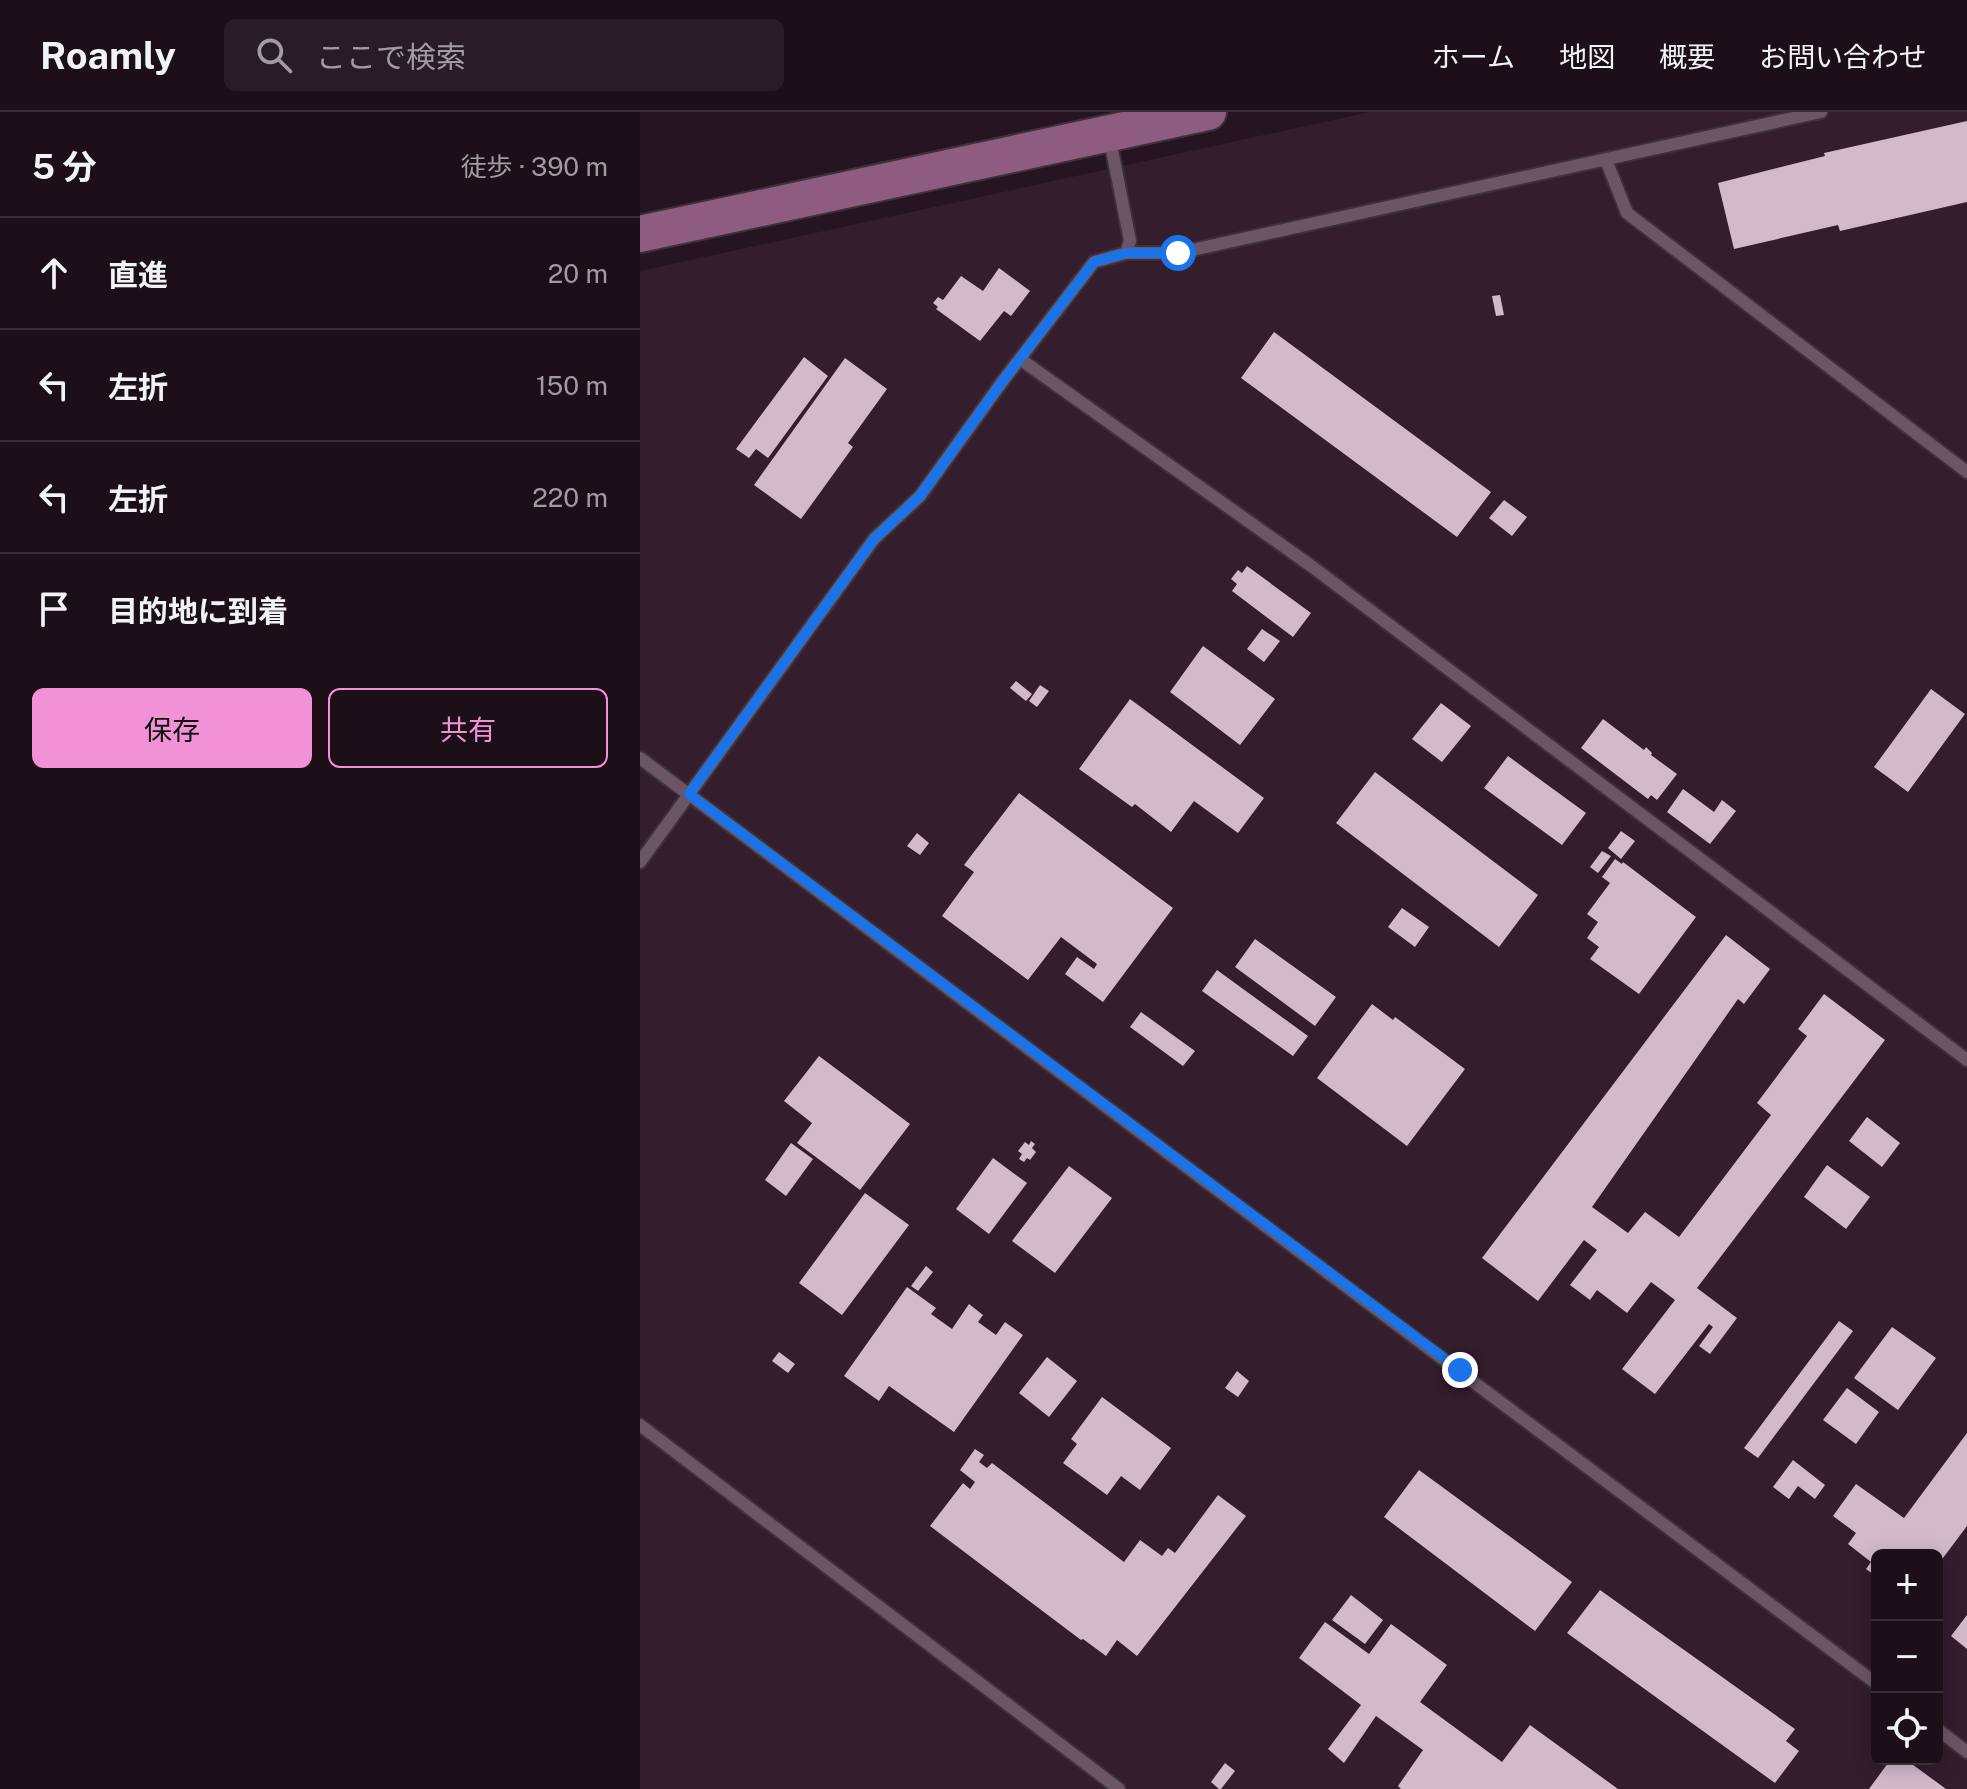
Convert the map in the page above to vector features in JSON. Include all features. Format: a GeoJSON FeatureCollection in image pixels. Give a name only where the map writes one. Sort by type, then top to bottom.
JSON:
{"type":"FeatureCollection","features":[{"type":"Feature","properties":{"kind":"street"},"geometry":{"type":"LineString","coordinates":[[640,234],[1018,152],[1112,146],[1208,112]]}},
{"type":"Feature","properties":{"kind":"lane"},"geometry":{"type":"LineString","coordinates":[[640,862],[874,539],[920,496],[1094,262],[1128,247],[1178,253],[1821,112]]}},
{"type":"Feature","properties":{"kind":"lane"},"geometry":{"type":"LineString","coordinates":[[1112,146],[1128,247]]}},
{"type":"Feature","properties":{"kind":"lane"},"geometry":{"type":"LineString","coordinates":[[1606,160],[1627,213],[1967,472]]}},
{"type":"Feature","properties":{"kind":"lane"},"geometry":{"type":"LineString","coordinates":[[1020,359],[1314,568],[1967,1060]]}},
{"type":"Feature","properties":{"kind":"lane"},"geometry":{"type":"LineString","coordinates":[[640,758],[1871,1680]]}},
{"type":"Feature","properties":{"kind":"lane"},"geometry":{"type":"LineString","coordinates":[[640,1425],[1119,1789]]}},
{"type":"Feature","properties":{"kind":"lane"},"geometry":{"type":"LineString","coordinates":[[1943,1734],[1967,1752]]}},
{"type":"Feature","properties":{"kind":"shaded area"},"geometry":{"type":"Polygon","coordinates":[[[1370,112],[1967,112],[1967,1789],[640,1789],[640,271],[1370,112]]]}},
{"type":"Feature","properties":{"kind":"building"},"geometry":{"type":"Polygon","coordinates":[[[1967,121],[1967,202],[1840,231],[1838,225],[1734,249],[1718,183],[1825,156],[1824,153],[1967,121]]]}},
{"type":"Feature","properties":{"kind":"building"},"geometry":{"type":"Polygon","coordinates":[[[999,268],[1030,291],[1011,316],[1004,311],[980,341],[936,309],[938,307],[933,303],[938,297],[943,300],[961,276],[983,291],[999,268]]]}},
{"type":"Feature","properties":{"kind":"building"},"geometry":{"type":"Polygon","coordinates":[[[1500,295],[1504,315],[1496,316],[1492,296],[1500,295]]]}},
{"type":"Feature","properties":{"kind":"building"},"geometry":{"type":"Polygon","coordinates":[[[1274,332],[1491,492],[1457,537],[1241,378],[1274,332]]]}},
{"type":"Feature","properties":{"kind":"building"},"geometry":{"type":"Polygon","coordinates":[[[804,357],[828,376],[768,458],[756,449],[749,458],[736,449],[804,357]]]}},
{"type":"Feature","properties":{"kind":"building"},"geometry":{"type":"Polygon","coordinates":[[[845,358],[887,389],[848,443],[853,447],[801,519],[754,485],[845,358]]]}},
{"type":"Feature","properties":{"kind":"building"},"geometry":{"type":"Polygon","coordinates":[[[1504,500],[1527,517],[1512,536],[1489,518],[1504,500]]]}},
{"type":"Feature","properties":{"kind":"building"},"geometry":{"type":"Polygon","coordinates":[[[1247,566],[1311,613],[1293,637],[1232,591],[1237,584],[1231,579],[1238,570],[1242,573],[1247,566]]]}},
{"type":"Feature","properties":{"kind":"building"},"geometry":{"type":"Polygon","coordinates":[[[1262,629],[1280,641],[1264,662],[1247,649],[1262,629]]]}},
{"type":"Feature","properties":{"kind":"building"},"geometry":{"type":"Polygon","coordinates":[[[1203,646],[1275,699],[1240,745],[1170,692],[1203,646]]]}},
{"type":"Feature","properties":{"kind":"building"},"geometry":{"type":"Polygon","coordinates":[[[1016,681],[1032,694],[1026,701],[1010,688],[1016,681]]]}},
{"type":"Feature","properties":{"kind":"building"},"geometry":{"type":"Polygon","coordinates":[[[1040,685],[1049,691],[1037,707],[1029,701],[1040,685]]]}},
{"type":"Feature","properties":{"kind":"building"},"geometry":{"type":"Polygon","coordinates":[[[1931,689],[1965,714],[1908,792],[1874,767],[1931,689]]]}},
{"type":"Feature","properties":{"kind":"building"},"geometry":{"type":"Polygon","coordinates":[[[1130,699],[1264,798],[1238,833],[1194,801],[1171,832],[1135,804],[1132,807],[1079,769],[1130,699]]]}},
{"type":"Feature","properties":{"kind":"building"},"geometry":{"type":"Polygon","coordinates":[[[1441,703],[1471,726],[1442,762],[1412,739],[1441,703]]]}},
{"type":"Feature","properties":{"kind":"building"},"geometry":{"type":"Polygon","coordinates":[[[1603,719],[1644,750],[1646,747],[1651,755],[1677,774],[1657,800],[1651,795],[1648,799],[1581,748],[1603,719]]]}},
{"type":"Feature","properties":{"kind":"building"},"geometry":{"type":"Polygon","coordinates":[[[1508,756],[1586,813],[1562,845],[1484,788],[1508,756]]]}},
{"type":"Feature","properties":{"kind":"building"},"geometry":{"type":"Polygon","coordinates":[[[1375,772],[1538,895],[1499,947],[1336,823],[1375,772]]]}},
{"type":"Feature","properties":{"kind":"building"},"geometry":{"type":"Polygon","coordinates":[[[1683,789],[1714,812],[1722,800],[1736,811],[1710,844],[1667,812],[1683,789]]]}},
{"type":"Feature","properties":{"kind":"building"},"geometry":{"type":"Polygon","coordinates":[[[1019,793],[1173,908],[1103,1002],[1065,974],[1077,957],[1094,969],[1097,964],[1061,937],[1028,980],[942,916],[974,872],[964,865],[1019,793]]]}},
{"type":"Feature","properties":{"kind":"building"},"geometry":{"type":"Polygon","coordinates":[[[1621,831],[1635,841],[1621,859],[1608,848],[1621,831]]]}},
{"type":"Feature","properties":{"kind":"building"},"geometry":{"type":"Polygon","coordinates":[[[917,833],[929,843],[920,855],[907,846],[917,833]]]}},
{"type":"Feature","properties":{"kind":"building"},"geometry":{"type":"Polygon","coordinates":[[[1602,851],[1611,856],[1598,873],[1590,867],[1602,851]]]}},
{"type":"Feature","properties":{"kind":"building"},"geometry":{"type":"Polygon","coordinates":[[[1615,859],[1696,917],[1639,994],[1590,959],[1599,947],[1587,938],[1598,922],[1587,914],[1610,883],[1602,877],[1615,859]]]}},
{"type":"Feature","properties":{"kind":"building"},"geometry":{"type":"Polygon","coordinates":[[[1402,908],[1429,927],[1415,947],[1388,927],[1402,908]]]}},
{"type":"Feature","properties":{"kind":"building"},"geometry":{"type":"Polygon","coordinates":[[[1726,935],[1770,969],[1744,1004],[1738,999],[1592,1207],[1628,1233],[1645,1212],[1679,1237],[1771,1115],[1757,1103],[1807,1036],[1798,1029],[1824,994],[1885,1040],[1697,1288],[1737,1318],[1710,1354],[1699,1346],[1713,1327],[1709,1324],[1655,1394],[1622,1369],[1675,1300],[1651,1282],[1627,1313],[1597,1290],[1590,1300],[1570,1285],[1597,1250],[1584,1240],[1538,1301],[1482,1258],[1726,935]]]}},
{"type":"Feature","properties":{"kind":"building"},"geometry":{"type":"Polygon","coordinates":[[[1255,939],[1336,997],[1315,1026],[1235,967],[1255,939]]]}},
{"type":"Feature","properties":{"kind":"building"},"geometry":{"type":"Polygon","coordinates":[[[1217,970],[1308,1036],[1293,1056],[1202,991],[1217,970]]]}},
{"type":"Feature","properties":{"kind":"building"},"geometry":{"type":"Polygon","coordinates":[[[1372,1004],[1393,1020],[1395,1017],[1465,1069],[1407,1146],[1317,1078],[1372,1004]]]}},
{"type":"Feature","properties":{"kind":"building"},"geometry":{"type":"Polygon","coordinates":[[[1141,1012],[1195,1051],[1183,1066],[1130,1027],[1141,1012]]]}},
{"type":"Feature","properties":{"kind":"building"},"geometry":{"type":"Polygon","coordinates":[[[819,1056],[910,1124],[860,1190],[797,1143],[812,1123],[784,1101],[819,1056]]]}},
{"type":"Feature","properties":{"kind":"building"},"geometry":{"type":"Polygon","coordinates":[[[1867,1117],[1900,1143],[1882,1167],[1849,1141],[1867,1117]]]}},
{"type":"Feature","properties":{"kind":"building"},"geometry":{"type":"Polygon","coordinates":[[[1031,1141],[1035,1144],[1032,1148],[1036,1152],[1024,1162],[1019,1159],[1022,1154],[1018,1151],[1025,1142],[1029,1145],[1031,1141]]]}},
{"type":"Feature","properties":{"kind":"building"},"geometry":{"type":"Polygon","coordinates":[[[791,1143],[813,1159],[786,1196],[765,1180],[791,1143]]]}},
{"type":"Feature","properties":{"kind":"building"},"geometry":{"type":"Polygon","coordinates":[[[993,1158],[1027,1183],[989,1234],[956,1209],[993,1158]]]}},
{"type":"Feature","properties":{"kind":"building"},"geometry":{"type":"Polygon","coordinates":[[[1827,1165],[1870,1197],[1846,1229],[1804,1197],[1827,1165]]]}},
{"type":"Feature","properties":{"kind":"building"},"geometry":{"type":"Polygon","coordinates":[[[1069,1166],[1112,1198],[1055,1273],[1012,1241],[1069,1166]]]}},
{"type":"Feature","properties":{"kind":"building"},"geometry":{"type":"Polygon","coordinates":[[[865,1193],[909,1225],[842,1315],[799,1283],[865,1193]]]}},
{"type":"Feature","properties":{"kind":"building"},"geometry":{"type":"Polygon","coordinates":[[[926,1266],[933,1272],[918,1291],[911,1286],[926,1266]]]}},
{"type":"Feature","properties":{"kind":"building"},"geometry":{"type":"Polygon","coordinates":[[[907,1287],[936,1308],[931,1314],[952,1329],[969,1304],[983,1315],[978,1322],[996,1335],[1005,1322],[1023,1335],[954,1432],[889,1386],[879,1401],[844,1376],[907,1287]]]}},
{"type":"Feature","properties":{"kind":"building"},"geometry":{"type":"Polygon","coordinates":[[[1839,1321],[1853,1331],[1758,1458],[1744,1448],[1839,1321]]]}},
{"type":"Feature","properties":{"kind":"building"},"geometry":{"type":"Polygon","coordinates":[[[1892,1327],[1936,1358],[1898,1410],[1854,1378],[1892,1327]]]}},
{"type":"Feature","properties":{"kind":"building"},"geometry":{"type":"Polygon","coordinates":[[[779,1352],[795,1364],[788,1373],[772,1361],[779,1352]]]}},
{"type":"Feature","properties":{"kind":"building"},"geometry":{"type":"Polygon","coordinates":[[[1047,1357],[1077,1381],[1049,1417],[1019,1393],[1047,1357]]]}},
{"type":"Feature","properties":{"kind":"building"},"geometry":{"type":"Polygon","coordinates":[[[1237,1371],[1249,1381],[1238,1397],[1225,1388],[1237,1371]]]}},
{"type":"Feature","properties":{"kind":"building"},"geometry":{"type":"Polygon","coordinates":[[[1847,1388],[1879,1412],[1856,1444],[1823,1420],[1847,1388]]]}},
{"type":"Feature","properties":{"kind":"building"},"geometry":{"type":"Polygon","coordinates":[[[1102,1397],[1171,1448],[1140,1490],[1121,1476],[1107,1495],[1063,1463],[1077,1444],[1071,1439],[1102,1397]]]}},
{"type":"Feature","properties":{"kind":"building"},"geometry":{"type":"Polygon","coordinates":[[[1967,1433],[1967,1526],[1943,1558],[1943,1549],[1871,1549],[1871,1562],[1848,1544],[1856,1533],[1833,1516],[1856,1484],[1904,1518],[1967,1433]]]}},
{"type":"Feature","properties":{"kind":"building"},"geometry":{"type":"Polygon","coordinates":[[[975,1449],[984,1455],[979,1462],[987,1468],[992,1463],[1124,1562],[1140,1540],[1162,1556],[1168,1548],[1175,1553],[1218,1495],[1246,1516],[1137,1656],[1117,1640],[1106,1656],[930,1526],[963,1483],[970,1489],[975,1482],[960,1470],[975,1449]]]}},
{"type":"Feature","properties":{"kind":"building"},"geometry":{"type":"Polygon","coordinates":[[[1793,1460],[1825,1485],[1815,1499],[1798,1486],[1789,1499],[1773,1487],[1793,1460]]]}},
{"type":"Feature","properties":{"kind":"building"},"geometry":{"type":"Polygon","coordinates":[[[1419,1470],[1572,1582],[1535,1631],[1384,1517],[1419,1470]]]}},
{"type":"Feature","properties":{"kind":"building"},"geometry":{"type":"Polygon","coordinates":[[[1600,1590],[1795,1729],[1786,1741],[1799,1751],[1775,1783],[1567,1633],[1600,1590]]]}},
{"type":"Feature","properties":{"kind":"building"},"geometry":{"type":"Polygon","coordinates":[[[1351,1595],[1383,1620],[1365,1644],[1332,1620],[1351,1595]]]}},
{"type":"Feature","properties":{"kind":"building"},"geometry":{"type":"Polygon","coordinates":[[[1967,1615],[1967,1649],[1951,1636],[1967,1615]]]}},
{"type":"Feature","properties":{"kind":"building"},"geometry":{"type":"Polygon","coordinates":[[[1325,1622],[1369,1654],[1391,1624],[1447,1665],[1420,1702],[1502,1762],[1530,1725],[1618,1789],[1401,1789],[1398,1786],[1423,1750],[1376,1716],[1344,1763],[1328,1749],[1361,1705],[1299,1658],[1325,1622]]]}},
{"type":"Feature","properties":{"kind":"building"},"geometry":{"type":"Polygon","coordinates":[[[1225,1763],[1235,1771],[1219,1789],[1211,1782],[1225,1763]]]}},
{"type":"Feature","properties":{"kind":"building"},"geometry":{"type":"Polygon","coordinates":[[[1887,1765],[1913,1765],[1946,1789],[1869,1789],[1887,1765]]]}},
{"type":"Feature","properties":{"kind":"route"},"geometry":{"type":"LineString","coordinates":[[1178,253],[1126,253],[1094,262],[920,496],[874,539],[689,794],[1460,1370]]}}]}
